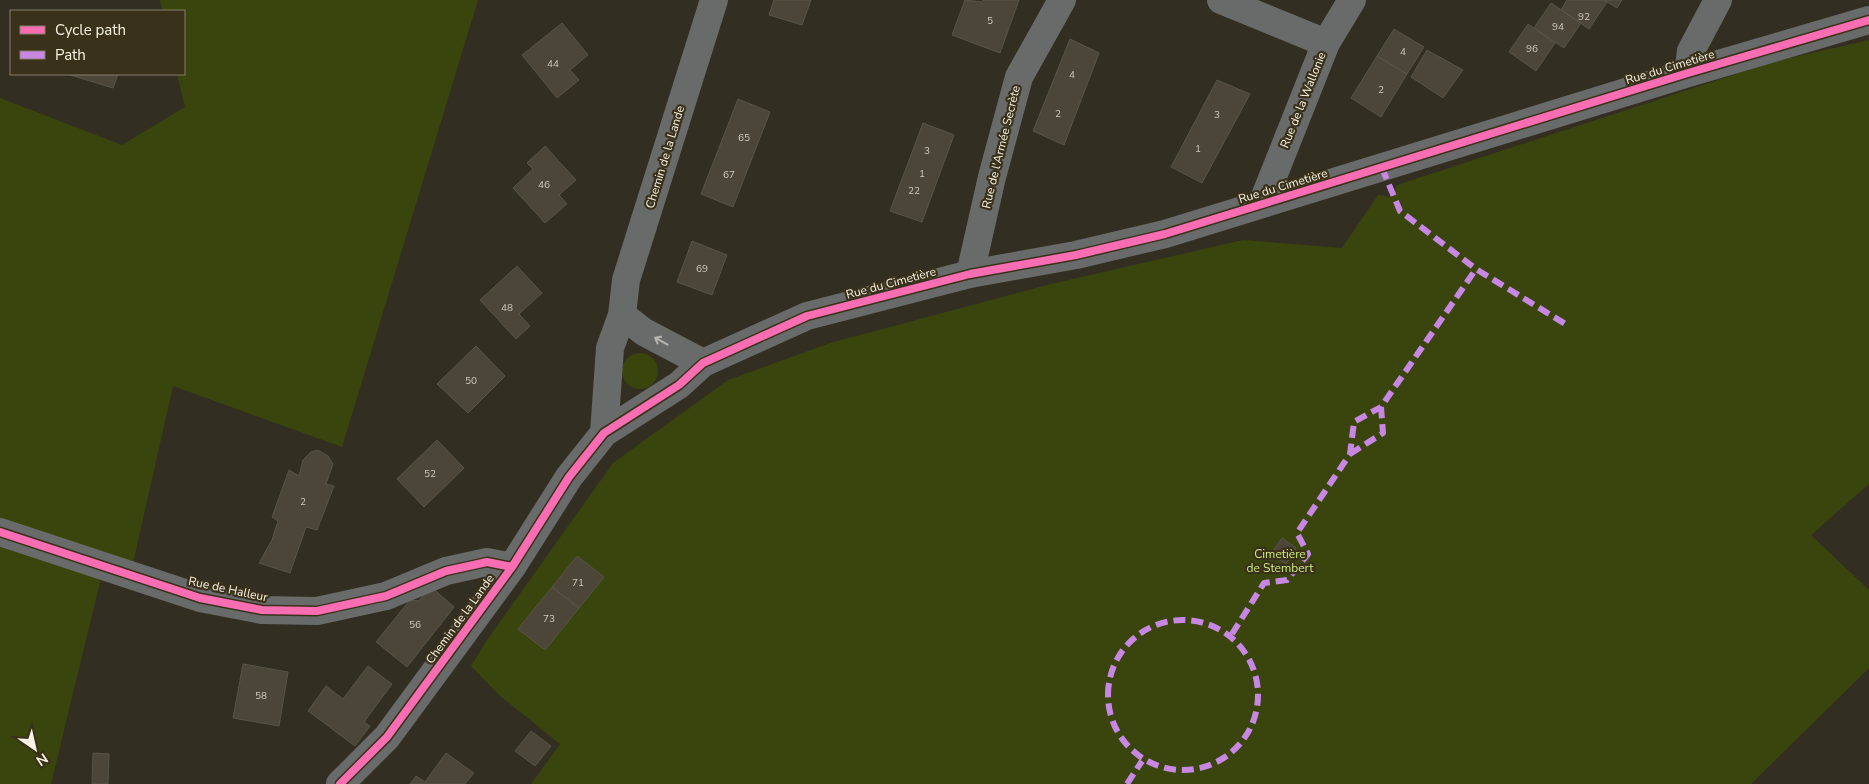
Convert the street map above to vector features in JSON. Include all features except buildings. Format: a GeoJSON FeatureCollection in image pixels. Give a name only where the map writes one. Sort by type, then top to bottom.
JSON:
{"type":"FeatureCollection","features":[{"type":"Feature","properties":{"kind":"street","name":"Chemin de la Lande"},"geometry":{"type":"LineString","coordinates":[[340,784],[387,737],[512,567],[569,477],[604,433],[610,348],[622,315],[626,280],[714,0]]}},
{"type":"Feature","properties":{"kind":"street","name":"Rue de l'Armée Secrète"},"geometry":{"type":"LineString","coordinates":[[970,274],[992,177],[1019,77],[1062,0]]}},
{"type":"Feature","properties":{"kind":"street"},"geometry":{"type":"LineString","coordinates":[[1221,0],[1326,43]]}},
{"type":"Feature","properties":{"kind":"street","name":"Rue de la Wallonie"},"geometry":{"type":"LineString","coordinates":[[1262,204],[1326,43],[1352,0]]}},
{"type":"Feature","properties":{"kind":"street","name":"Rue du Cimetière"},"geometry":{"type":"LineString","coordinates":[[1688,73],[1691,51],[1718,0]]}},
{"type":"Feature","properties":{"kind":"street","name":"Rue du Cimetière"},"geometry":{"type":"LineString","coordinates":[[604,433],[679,385],[703,363],[807,316],[970,274],[1076,255],[1165,234],[1688,73],[1869,20]]}},
{"type":"Feature","properties":{"kind":"street"},"geometry":{"type":"LineString","coordinates":[[622,315],[644,332],[703,363]]}},
{"type":"Feature","properties":{"kind":"street","name":"Rue de Halleur"},"geometry":{"type":"LineString","coordinates":[[0,532],[200,598],[262,610],[317,611],[386,596],[446,571],[487,562],[512,567]]}},
{"type":"Feature","properties":{"kind":"green space"},"geometry":{"type":"Polygon","coordinates":[[[160,0],[478,0],[342,447],[173,386],[132,568],[0,523],[0,98],[122,145],[185,107],[177,75],[185,75],[185,10],[162,10],[160,0]]]}},
{"type":"Feature","properties":{"kind":"green space","name":"Cimetière de Stembert"},"geometry":{"type":"Polygon","coordinates":[[[1869,40],[1869,484],[1811,535],[1869,590],[1869,668],[1751,784],[531,784],[560,744],[499,695],[471,666],[487,640],[613,463],[728,380],[830,343],[1051,284],[1243,240],[1342,248],[1378,195],[1392,197],[1397,185],[1773,62],[1869,40]]]}},
{"type":"Feature","properties":{"kind":"green space"},"geometry":{"type":"Polygon","coordinates":[[[640,353],[647,354],[653,358],[657,364],[657,378],[653,384],[647,388],[640,389],[633,388],[627,384],[623,378],[622,371],[623,364],[627,358],[633,354],[640,353]]]}},
{"type":"Feature","properties":{"kind":"green space"},"geometry":{"type":"Polygon","coordinates":[[[0,545],[102,574],[51,784],[0,784],[0,545]]]}},
{"type":"Feature","properties":{"kind":"marked path"},"geometry":{"type":"LineString","coordinates":[[1382,168],[1400,211],[1476,269],[1567,325]]}},
{"type":"Feature","properties":{"kind":"marked path"},"geometry":{"type":"LineString","coordinates":[[1350,454],[1383,433],[1381,407],[1476,269]]}},
{"type":"Feature","properties":{"kind":"marked path"},"geometry":{"type":"LineString","coordinates":[[1232,634],[1264,583],[1287,580],[1308,554],[1297,533],[1350,454],[1354,422],[1381,407]]}},
{"type":"Feature","properties":{"kind":"marked path"},"geometry":{"type":"LineString","coordinates":[[1183,620],[1198,621],[1212,626],[1236,642],[1252,666],[1257,680],[1258,695],[1257,710],[1252,724],[1236,748],[1212,764],[1198,769],[1183,770],[1168,769],[1154,764],[1130,748],[1114,724],[1109,710],[1108,695],[1109,680],[1114,666],[1130,642],[1154,626],[1168,621],[1183,620]]}},
{"type":"Feature","properties":{"kind":"marked path"},"geometry":{"type":"LineString","coordinates":[[1127,784],[1142,761]]}},
{"type":"Feature","properties":{"kind":"cycle path"},"geometry":{"type":"LineString","coordinates":[[340,784],[387,737],[512,567],[569,477],[604,433],[679,385],[703,363],[807,316],[970,274],[1076,255],[1165,234],[1688,73],[1869,20]]}},
{"type":"Feature","properties":{"kind":"cycle path"},"geometry":{"type":"LineString","coordinates":[[0,532],[200,598],[262,610],[317,611],[386,596],[446,571],[487,562],[512,567]]}}]}
